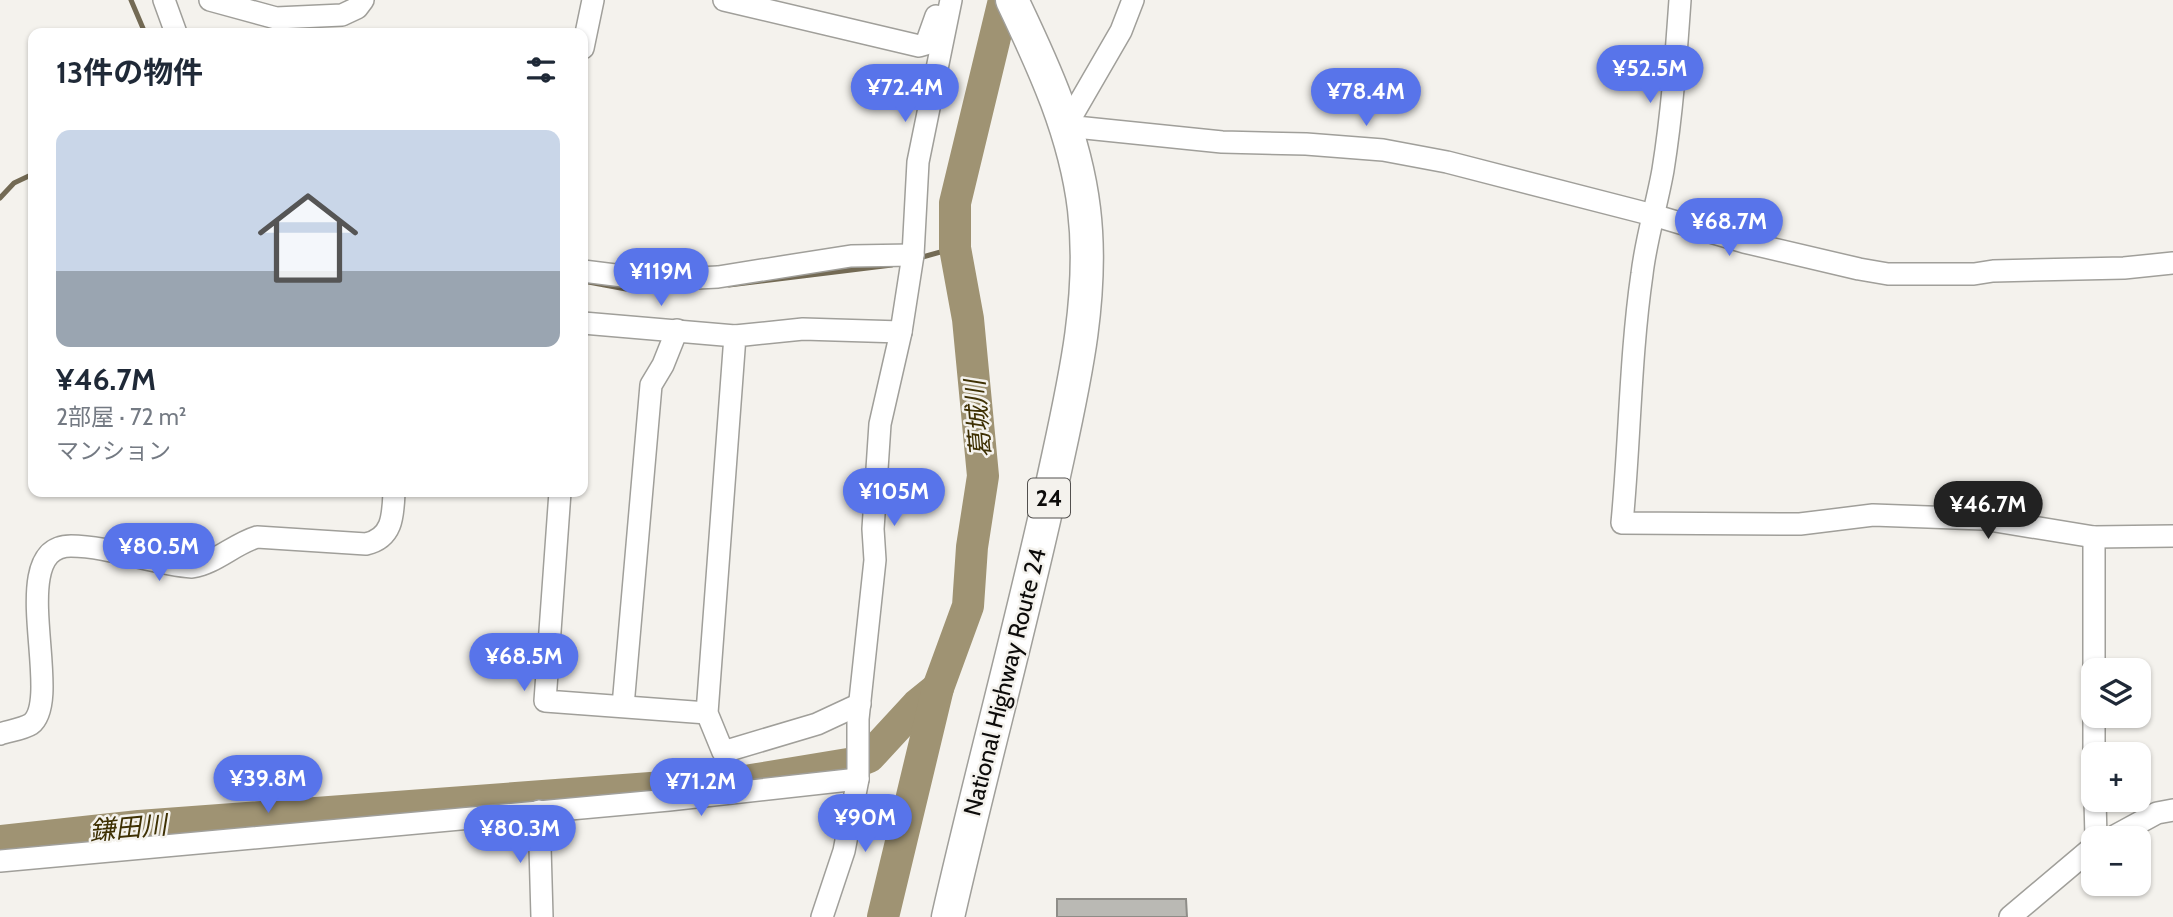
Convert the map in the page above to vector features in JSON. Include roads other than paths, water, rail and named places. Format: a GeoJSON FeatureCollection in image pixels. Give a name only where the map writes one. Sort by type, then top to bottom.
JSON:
{"type":"FeatureCollection","features":[{"type":"Feature","properties":{"kind":"highway","name":"National Highway Route 24"},"geometry":{"type":"LineString","coordinates":[[948,917],[977,791],[1025,609],[1073,386],[1087,293],[1084,209],[1066,126],[1048,75],[1012,0]]}},
{"type":"Feature","properties":{"kind":"street"},"geometry":{"type":"LineString","coordinates":[[164,0],[174,28]]}},
{"type":"Feature","properties":{"kind":"street"},"geometry":{"type":"LineString","coordinates":[[210,0],[275,26],[342,15],[357,8],[363,0]]}},
{"type":"Feature","properties":{"kind":"street"},"geometry":{"type":"LineString","coordinates":[[587,28],[593,0]]}},
{"type":"Feature","properties":{"kind":"street"},"geometry":{"type":"LineString","coordinates":[[724,0],[919,46],[926,44],[932,33],[940,0]]}},
{"type":"Feature","properties":{"kind":"street"},"geometry":{"type":"LineString","coordinates":[[822,917],[844,851],[858,779],[859,712],[875,560],[873,529],[880,424],[901,332],[913,255],[918,162],[951,0]]}},
{"type":"Feature","properties":{"kind":"street"},"geometry":{"type":"LineString","coordinates":[[1133,0],[1121,31],[1066,126],[1222,142],[1306,144],[1383,150],[1447,162],[1653,215],[1744,242],[1888,274],[1974,274],[1993,271],[2124,268],[2173,263]]}},
{"type":"Feature","properties":{"kind":"street"},"geometry":{"type":"LineString","coordinates":[[1680,0],[1676,66],[1663,170],[1642,273],[1629,398],[1629,453],[1622,523],[1800,524],[1873,515],[1983,519],[2094,537],[2173,536]]}},
{"type":"Feature","properties":{"kind":"street"},"geometry":{"type":"LineString","coordinates":[[588,269],[655,280],[718,277],[851,256],[913,255]]}},
{"type":"Feature","properties":{"kind":"street"},"geometry":{"type":"LineString","coordinates":[[588,323],[735,336],[803,329],[901,332]]}},
{"type":"Feature","properties":{"kind":"street"},"geometry":{"type":"LineString","coordinates":[[623,706],[650,385],[663,365],[677,330]]}},
{"type":"Feature","properties":{"kind":"street"},"geometry":{"type":"LineString","coordinates":[[735,336],[707,713],[723,752],[859,712]]}},
{"type":"Feature","properties":{"kind":"street"},"geometry":{"type":"LineString","coordinates":[[0,734],[30,724],[39,712],[41,676],[36,603],[40,575],[50,554],[69,546],[192,567],[202,565],[240,542],[257,537],[366,544],[375,542],[387,533],[391,525],[394,497]]}},
{"type":"Feature","properties":{"kind":"street"},"geometry":{"type":"LineString","coordinates":[[560,497],[545,701],[707,713]]}},
{"type":"Feature","properties":{"kind":"street"},"geometry":{"type":"LineString","coordinates":[[2094,537],[2094,658]]}},
{"type":"Feature","properties":{"kind":"street"},"geometry":{"type":"LineString","coordinates":[[0,861],[858,779]]}},
{"type":"Feature","properties":{"kind":"street"},"geometry":{"type":"LineString","coordinates":[[2133,826],[2157,813],[2173,810]]}},
{"type":"Feature","properties":{"kind":"street"},"geometry":{"type":"LineString","coordinates":[[539,811],[542,917]]}},
{"type":"Feature","properties":{"kind":"street"},"geometry":{"type":"LineString","coordinates":[[2010,917],[2081,857]]}},
{"type":"Feature","properties":{"kind":"waterway"},"geometry":{"type":"LineString","coordinates":[[131,0],[143,28]]}},
{"type":"Feature","properties":{"kind":"waterway","name":"葛城川"},"geometry":{"type":"LineString","coordinates":[[883,917],[938,688],[968,606],[972,547],[983,476],[968,319],[955,248],[955,203],[1004,0]]}},
{"type":"Feature","properties":{"kind":"waterway"},"geometry":{"type":"LineString","coordinates":[[0,198],[14,183],[28,176]]}},
{"type":"Feature","properties":{"kind":"waterway"},"geometry":{"type":"LineString","coordinates":[[919,258],[955,248]]}},
{"type":"Feature","properties":{"kind":"waterway"},"geometry":{"type":"LineString","coordinates":[[729,285],[892,265]]}},
{"type":"Feature","properties":{"kind":"waterway"},"geometry":{"type":"LineString","coordinates":[[588,282],[626,289],[645,289]]}},
{"type":"Feature","properties":{"kind":"waterway","name":"鎌田川"},"geometry":{"type":"LineString","coordinates":[[0,841],[139,826],[745,781],[854,763],[869,757],[917,705],[938,688]]}}]}
